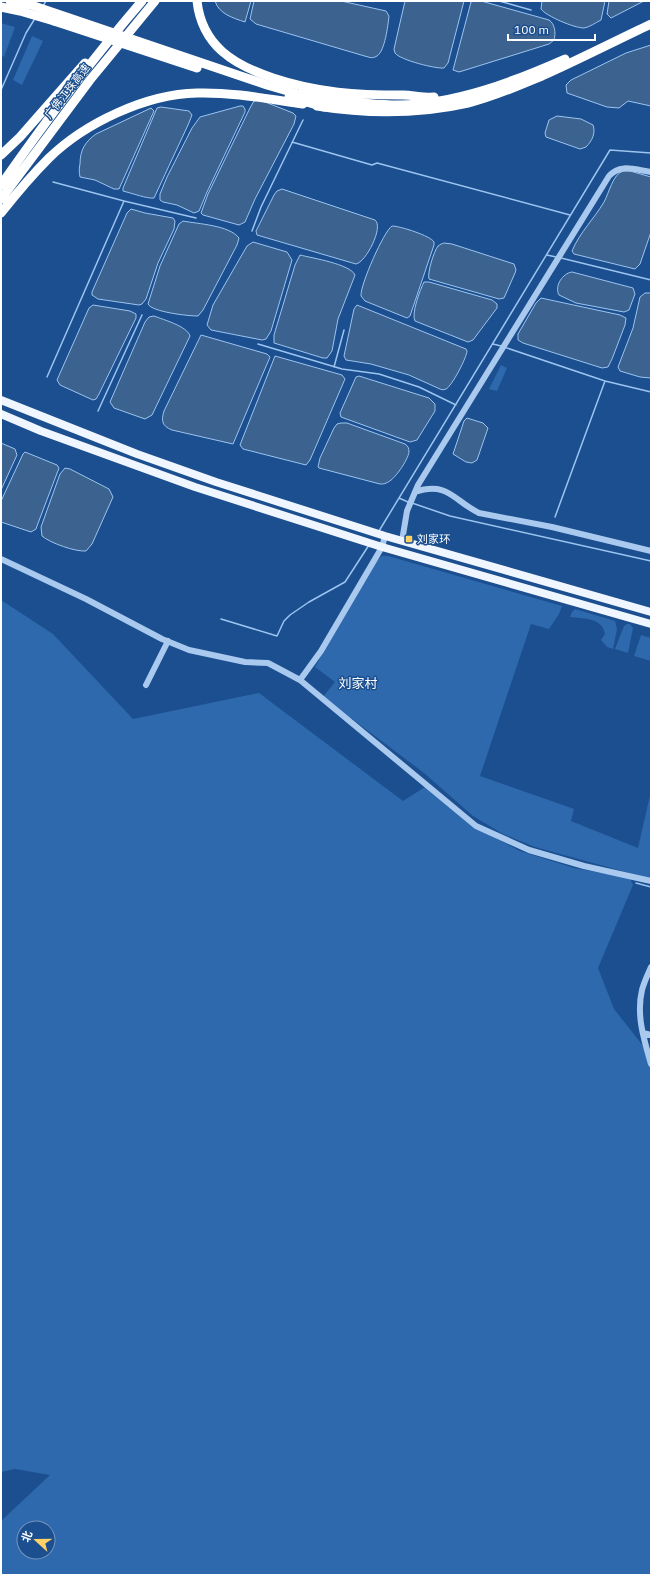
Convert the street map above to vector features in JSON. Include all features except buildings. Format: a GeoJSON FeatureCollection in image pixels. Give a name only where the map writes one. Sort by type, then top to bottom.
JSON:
{"type":"FeatureCollection","features":[{"type":"Feature","properties":{"kind":"highway"},"geometry":{"type":"LineString","coordinates":[[10,1],[31,5],[267,85],[298,94],[326,99],[375,112],[427,110],[469,103],[517,87],[651,24]]}},
{"type":"Feature","properties":{"kind":"highway","name":"广佛江珠高速"},"geometry":{"type":"LineString","coordinates":[[1,199],[33,148],[112,36],[142,1]]}},
{"type":"Feature","properties":{"kind":"highway","name":"广佛江珠高速"},"geometry":{"type":"LineString","coordinates":[[1,185],[155,1]]}},
{"type":"Feature","properties":{"kind":"highway"},"geometry":{"type":"LineString","coordinates":[[197,1],[199,16],[205,31],[222,53],[246,68],[326,99]]}},
{"type":"Feature","properties":{"kind":"highway"},"geometry":{"type":"LineString","coordinates":[[1,8],[37,15],[254,87],[367,105],[400,105],[431,102],[471,94],[519,78],[564,59],[651,18]]}},
{"type":"Feature","properties":{"kind":"highway"},"geometry":{"type":"LineString","coordinates":[[1,155],[20,138],[83,65],[112,36]]}},
{"type":"Feature","properties":{"kind":"highway"},"geometry":{"type":"LineString","coordinates":[[1,213],[50,157],[84,130],[113,114],[142,103],[164,97],[195,93],[222,93],[326,99]]}},
{"type":"Feature","properties":{"kind":"main road"},"geometry":{"type":"LineString","coordinates":[[1,400],[144,456],[216,482],[385,536],[651,612]]}},
{"type":"Feature","properties":{"kind":"main road"},"geometry":{"type":"LineString","coordinates":[[1,414],[41,431],[195,487],[382,547],[651,624]]}},
{"type":"Feature","properties":{"kind":"street"},"geometry":{"type":"LineString","coordinates":[[402,541],[408,511],[415,492],[609,176],[618,169],[623,168],[651,172]]}},
{"type":"Feature","properties":{"kind":"street"},"geometry":{"type":"LineString","coordinates":[[415,492],[424,489],[442,490],[451,493],[471,509],[479,513],[552,527],[651,550]]}},
{"type":"Feature","properties":{"kind":"street"},"geometry":{"type":"LineString","coordinates":[[300,680],[321,651],[382,547],[385,536]]}},
{"type":"Feature","properties":{"kind":"street"},"geometry":{"type":"LineString","coordinates":[[1,559],[189,650],[245,662],[268,662],[300,680],[476,826],[529,850],[584,866],[651,881]]}},
{"type":"Feature","properties":{"kind":"street"},"geometry":{"type":"LineString","coordinates":[[146,685],[168,641]]}},
{"type":"Feature","properties":{"kind":"street"},"geometry":{"type":"LineString","coordinates":[[651,966],[641,997],[643,1033],[651,1064]]}},
{"type":"Feature","properties":{"kind":"street"},"geometry":{"type":"LineString","coordinates":[[643,1033],[651,1035]]}},
{"type":"Feature","properties":{"kind":"shaded area"},"geometry":{"type":"Polygon","coordinates":[[[215,1],[251,1],[245,22],[231,17],[223,12],[215,1]]]}},
{"type":"Feature","properties":{"kind":"shaded area"},"geometry":{"type":"Polygon","coordinates":[[[254,1],[341,1],[386,11],[389,16],[384,44],[380,53],[376,57],[370,58],[256,24],[250,19],[254,1]]]}},
{"type":"Feature","properties":{"kind":"shaded area"},"geometry":{"type":"Polygon","coordinates":[[[405,1],[464,1],[448,63],[444,68],[418,64],[398,56],[395,53],[394,49],[405,1]]]}},
{"type":"Feature","properties":{"kind":"shaded area"},"geometry":{"type":"Polygon","coordinates":[[[481,1],[549,20],[553,24],[555,34],[554,40],[549,44],[459,72],[453,70],[471,2],[481,1]]]}},
{"type":"Feature","properties":{"kind":"shaded area"},"geometry":{"type":"Polygon","coordinates":[[[542,1],[605,1],[601,20],[584,28],[567,24],[548,15],[541,9],[542,1]]]}},
{"type":"Feature","properties":{"kind":"shaded area"},"geometry":{"type":"Polygon","coordinates":[[[609,1],[644,1],[611,18],[607,14],[609,1]]]}},
{"type":"Feature","properties":{"kind":"shaded area"},"geometry":{"type":"Polygon","coordinates":[[[1,23],[15,27],[4,57],[1,55],[1,23]]]}},
{"type":"Feature","properties":{"kind":"shaded area"},"geometry":{"type":"Polygon","coordinates":[[[32,36],[43,41],[22,85],[13,80],[32,36]]]}},
{"type":"Feature","properties":{"kind":"shaded area"},"geometry":{"type":"Polygon","coordinates":[[[651,45],[651,106],[628,101],[619,108],[607,107],[567,93],[566,85],[571,80],[626,53],[651,45]]]}},
{"type":"Feature","properties":{"kind":"shaded area"},"geometry":{"type":"Polygon","coordinates":[[[260,100],[293,113],[296,116],[294,124],[255,199],[245,222],[239,225],[203,215],[201,213],[208,194],[250,108],[254,101],[260,100]]]}},
{"type":"Feature","properties":{"kind":"shaded area"},"geometry":{"type":"Polygon","coordinates":[[[243,106],[245,112],[199,211],[194,213],[177,205],[160,200],[160,194],[167,177],[192,128],[200,117],[243,106]]]}},
{"type":"Feature","properties":{"kind":"shaded area"},"geometry":{"type":"Polygon","coordinates":[[[161,107],[189,111],[192,115],[188,125],[154,198],[144,197],[123,191],[157,108],[161,107]]]}},
{"type":"Feature","properties":{"kind":"shaded area"},"geometry":{"type":"Polygon","coordinates":[[[151,108],[154,111],[119,189],[114,189],[95,180],[80,177],[79,169],[81,155],[89,140],[96,134],[151,108]]]}},
{"type":"Feature","properties":{"kind":"shaded area"},"geometry":{"type":"Polygon","coordinates":[[[557,116],[581,119],[593,125],[593,137],[586,147],[580,149],[546,137],[545,133],[549,120],[557,116]]]}},
{"type":"Feature","properties":{"kind":"shaded area"},"geometry":{"type":"Polygon","coordinates":[[[623,171],[630,171],[651,177],[651,232],[640,264],[635,269],[574,254],[572,251],[575,244],[604,202],[614,180],[623,171]]]}},
{"type":"Feature","properties":{"kind":"shaded area"},"geometry":{"type":"Polygon","coordinates":[[[282,189],[375,220],[377,224],[376,236],[369,251],[360,262],[356,264],[257,235],[256,231],[274,195],[277,191],[282,189]]]}},
{"type":"Feature","properties":{"kind":"shaded area"},"geometry":{"type":"Polygon","coordinates":[[[131,209],[173,218],[175,221],[174,229],[158,263],[146,299],[139,305],[98,299],[92,295],[127,213],[131,209]]]}},
{"type":"Feature","properties":{"kind":"shaded area"},"geometry":{"type":"Polygon","coordinates":[[[183,221],[205,224],[228,230],[239,238],[237,245],[203,310],[198,316],[163,311],[151,307],[148,304],[160,266],[179,224],[183,221]]]}},
{"type":"Feature","properties":{"kind":"shaded area"},"geometry":{"type":"Polygon","coordinates":[[[392,226],[415,232],[434,242],[410,316],[407,318],[365,301],[361,296],[364,281],[373,259],[388,230],[392,226]]]}},
{"type":"Feature","properties":{"kind":"shaded area"},"geometry":{"type":"Polygon","coordinates":[[[253,242],[287,252],[292,260],[271,331],[266,339],[262,340],[211,330],[207,325],[213,305],[247,246],[253,242]]]}},
{"type":"Feature","properties":{"kind":"shaded area"},"geometry":{"type":"Polygon","coordinates":[[[444,243],[452,244],[514,264],[516,270],[504,298],[499,299],[429,279],[430,267],[435,252],[438,246],[444,243]]]}},
{"type":"Feature","properties":{"kind":"shaded area"},"geometry":{"type":"Polygon","coordinates":[[[300,255],[339,265],[352,271],[355,275],[338,319],[332,351],[327,358],[274,343],[274,335],[295,265],[300,255]]]}},
{"type":"Feature","properties":{"kind":"shaded area"},"geometry":{"type":"Polygon","coordinates":[[[572,272],[633,288],[635,294],[629,310],[624,312],[576,303],[559,295],[558,288],[560,280],[565,275],[572,272]]]}},
{"type":"Feature","properties":{"kind":"shaded area"},"geometry":{"type":"Polygon","coordinates":[[[424,282],[429,282],[492,300],[497,304],[497,308],[473,340],[468,342],[415,321],[415,308],[424,282]]]}},
{"type":"Feature","properties":{"kind":"shaded area"},"geometry":{"type":"Polygon","coordinates":[[[645,293],[651,293],[651,378],[640,377],[620,371],[618,367],[633,328],[640,297],[645,293]]]}},
{"type":"Feature","properties":{"kind":"shaded area"},"geometry":{"type":"Polygon","coordinates":[[[541,298],[620,315],[626,318],[625,325],[608,367],[602,368],[523,343],[518,340],[518,334],[536,303],[541,298]]]}},
{"type":"Feature","properties":{"kind":"shaded area"},"geometry":{"type":"Polygon","coordinates":[[[93,305],[130,311],[136,314],[136,318],[99,394],[96,399],[93,400],[60,385],[57,380],[89,308],[93,305]]]}},
{"type":"Feature","properties":{"kind":"shaded area"},"geometry":{"type":"Polygon","coordinates":[[[357,305],[466,349],[467,351],[462,365],[449,387],[442,390],[409,375],[371,364],[346,360],[344,356],[354,309],[357,305]]]}},
{"type":"Feature","properties":{"kind":"shaded area"},"geometry":{"type":"Polygon","coordinates":[[[154,316],[180,326],[188,332],[190,336],[152,415],[145,419],[114,408],[110,402],[145,322],[149,317],[154,316]]]}},
{"type":"Feature","properties":{"kind":"shaded area"},"geometry":{"type":"Polygon","coordinates":[[[201,335],[267,354],[270,357],[233,444],[172,430],[166,427],[163,423],[164,411],[201,335]]]}},
{"type":"Feature","properties":{"kind":"shaded area"},"geometry":{"type":"Polygon","coordinates":[[[275,356],[342,375],[345,379],[310,460],[306,465],[243,449],[240,445],[275,356]]]}},
{"type":"Feature","properties":{"kind":"shaded area"},"geometry":{"type":"Polygon","coordinates":[[[501,365],[507,368],[497,391],[489,389],[501,365]]]}},
{"type":"Feature","properties":{"kind":"shaded area"},"geometry":{"type":"Polygon","coordinates":[[[359,376],[429,398],[435,404],[435,411],[417,440],[410,442],[341,417],[340,413],[356,377],[359,376]]]}},
{"type":"Feature","properties":{"kind":"shaded area"},"geometry":{"type":"Polygon","coordinates":[[[467,418],[483,423],[488,428],[477,460],[472,463],[466,462],[453,454],[464,421],[467,418]]]}},
{"type":"Feature","properties":{"kind":"shaded area"},"geometry":{"type":"Polygon","coordinates":[[[347,423],[405,444],[408,447],[408,456],[400,470],[393,478],[386,483],[380,484],[318,467],[320,458],[334,428],[337,424],[347,423]]]}},
{"type":"Feature","properties":{"kind":"shaded area"},"geometry":{"type":"Polygon","coordinates":[[[1,443],[15,449],[17,455],[1,490],[1,443]]]}},
{"type":"Feature","properties":{"kind":"shaded area"},"geometry":{"type":"Polygon","coordinates":[[[25,452],[57,465],[59,468],[36,529],[31,532],[1,522],[1,501],[25,452]]]}},
{"type":"Feature","properties":{"kind":"shaded area"},"geometry":{"type":"Polygon","coordinates":[[[65,468],[70,469],[109,489],[113,497],[92,544],[86,551],[63,546],[42,536],[41,527],[60,474],[65,468]]]}},
{"type":"Feature","properties":{"kind":"shaded area"},"geometry":{"type":"Polygon","coordinates":[[[382,556],[388,556],[562,606],[559,614],[549,629],[531,624],[480,776],[574,809],[571,821],[638,848],[651,791],[651,879],[535,847],[503,834],[473,816],[424,773],[323,697],[335,682],[315,667],[377,560],[382,556]]]}},
{"type":"Feature","properties":{"kind":"shaded area"},"geometry":{"type":"Polygon","coordinates":[[[1,600],[53,634],[133,719],[259,693],[403,801],[425,787],[469,824],[520,851],[574,868],[630,878],[633,885],[598,968],[614,1009],[644,1047],[651,1049],[651,1575],[1,1575],[1,1521],[50,1475],[15,1469],[1,1472],[1,600]]]}},
{"type":"Feature","properties":{"kind":"shaded area"},"geometry":{"type":"Polygon","coordinates":[[[575,609],[615,621],[617,629],[613,649],[607,647],[601,640],[605,634],[600,624],[592,620],[570,617],[575,609]]]}},
{"type":"Feature","properties":{"kind":"shaded area"},"geometry":{"type":"Polygon","coordinates":[[[630,624],[633,628],[628,653],[615,649],[624,626],[630,624]]]}},
{"type":"Feature","properties":{"kind":"shaded area"},"geometry":{"type":"Polygon","coordinates":[[[641,635],[651,638],[651,661],[634,656],[641,635]]]}},
{"type":"Feature","properties":{"kind":"waterway"},"geometry":{"type":"LineString","coordinates":[[43,6],[46,1]]}},
{"type":"Feature","properties":{"kind":"waterway"},"geometry":{"type":"LineString","coordinates":[[499,1],[531,10]]}},
{"type":"Feature","properties":{"kind":"waterway"},"geometry":{"type":"LineString","coordinates":[[1,90],[26,33],[34,20]]}},
{"type":"Feature","properties":{"kind":"waterway"},"geometry":{"type":"LineString","coordinates":[[252,231],[261,207],[303,120]]}},
{"type":"Feature","properties":{"kind":"waterway"},"geometry":{"type":"LineString","coordinates":[[292,142],[372,165],[377,163],[570,215]]}},
{"type":"Feature","properties":{"kind":"waterway"},"geometry":{"type":"LineString","coordinates":[[379,531],[610,150],[651,153]]}},
{"type":"Feature","properties":{"kind":"waterway"},"geometry":{"type":"LineString","coordinates":[[53,182],[196,218]]}},
{"type":"Feature","properties":{"kind":"waterway"},"geometry":{"type":"LineString","coordinates":[[47,377],[124,201]]}},
{"type":"Feature","properties":{"kind":"waterway"},"geometry":{"type":"LineString","coordinates":[[547,255],[556,257]]}},
{"type":"Feature","properties":{"kind":"waterway"},"geometry":{"type":"LineString","coordinates":[[561,258],[651,280]]}},
{"type":"Feature","properties":{"kind":"waterway"},"geometry":{"type":"LineString","coordinates":[[98,411],[142,315]]}},
{"type":"Feature","properties":{"kind":"waterway"},"geometry":{"type":"LineString","coordinates":[[334,367],[344,330]]}},
{"type":"Feature","properties":{"kind":"waterway"},"geometry":{"type":"LineString","coordinates":[[258,344],[342,369],[379,374],[419,387],[456,405]]}},
{"type":"Feature","properties":{"kind":"waterway"},"geometry":{"type":"LineString","coordinates":[[493,344],[501,346]]}},
{"type":"Feature","properties":{"kind":"waterway"},"geometry":{"type":"LineString","coordinates":[[504,347],[605,381],[651,392]]}},
{"type":"Feature","properties":{"kind":"waterway"},"geometry":{"type":"LineString","coordinates":[[555,517],[605,381]]}},
{"type":"Feature","properties":{"kind":"waterway"},"geometry":{"type":"LineString","coordinates":[[399,498],[408,502]]}},
{"type":"Feature","properties":{"kind":"waterway"},"geometry":{"type":"LineString","coordinates":[[412,503],[450,516],[651,561]]}},
{"type":"Feature","properties":{"kind":"waterway"},"geometry":{"type":"LineString","coordinates":[[221,619],[277,636],[284,621],[290,615],[309,602],[345,582],[369,545]]}},
{"type":"Feature","properties":{"kind":"waterway"},"geometry":{"type":"LineString","coordinates":[[636,883],[651,887]]}},
{"type":"Feature","properties":{"kind":"place","name":"刘家环"},"geometry":{"type":"Point","coordinates":[409,539]}},
{"type":"Feature","properties":{"kind":"district","name":"刘家村"},"geometry":{"type":"Point","coordinates":[358,683]}}]}
